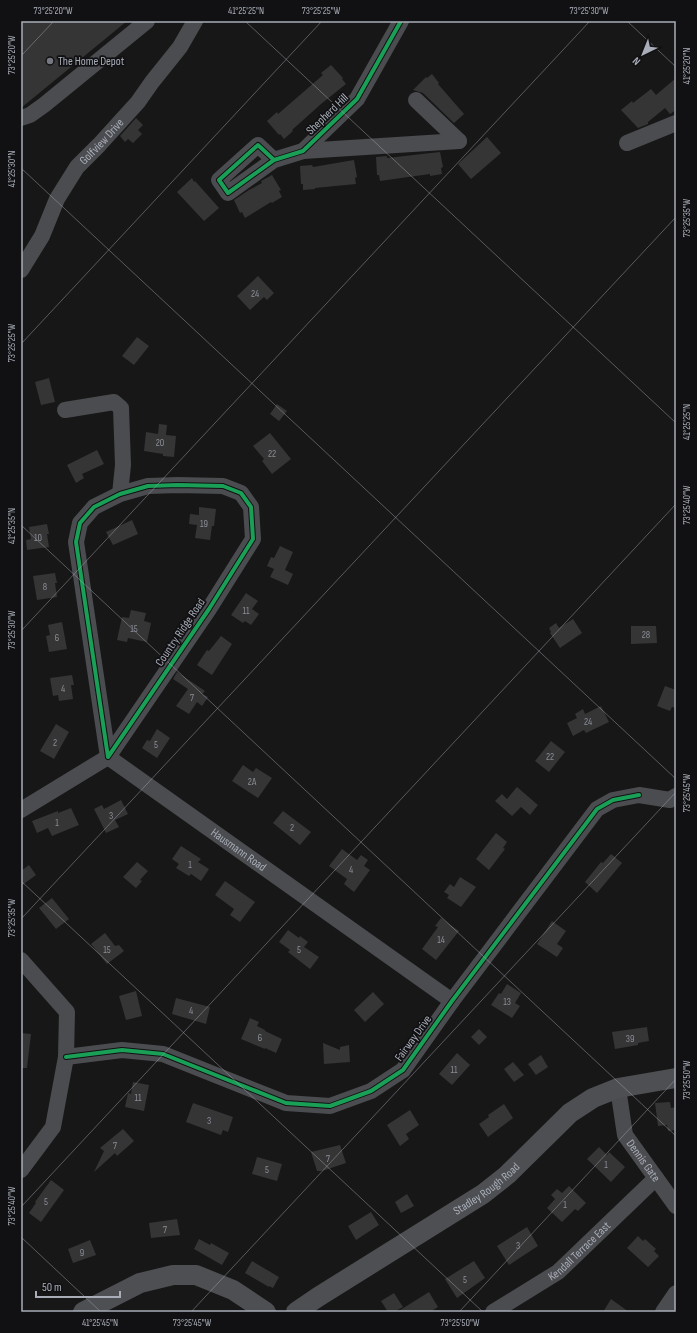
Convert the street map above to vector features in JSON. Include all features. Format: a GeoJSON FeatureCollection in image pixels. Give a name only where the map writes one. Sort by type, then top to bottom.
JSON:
{"type":"FeatureCollection","features":[{"type":"Feature","properties":{"kind":"main road","name":"Stadley Rough Road"},"geometry":{"type":"LineString","coordinates":[[296,1312],[483,1194],[507,1175],[570,1113],[594,1098],[618,1088],[676,1078]]}},
{"type":"Feature","properties":{"kind":"main road"},"geometry":{"type":"LineString","coordinates":[[82,1312],[140,1283],[173,1275],[196,1275],[233,1290],[266,1312]]}},
{"type":"Feature","properties":{"kind":"street"},"geometry":{"type":"LineString","coordinates":[[21,118],[30,115],[44,105],[147,21]]}},
{"type":"Feature","properties":{"kind":"street","name":"Golfview Drive"},"geometry":{"type":"LineString","coordinates":[[21,270],[42,236],[57,199],[77,167],[100,145],[138,102],[180,46],[195,21]]}},
{"type":"Feature","properties":{"kind":"street","name":"Shepherd Hill"},"geometry":{"type":"LineString","coordinates":[[303,151],[357,99],[401,21]]}},
{"type":"Feature","properties":{"kind":"street","name":"Shepherd Hill"},"geometry":{"type":"LineString","coordinates":[[274,160],[303,151],[458,141],[416,100]]}},
{"type":"Feature","properties":{"kind":"street"},"geometry":{"type":"LineString","coordinates":[[627,143],[676,123]]}},
{"type":"Feature","properties":{"kind":"street"},"geometry":{"type":"LineString","coordinates":[[65,410],[114,402],[121,408],[123,465],[120,494]]}},
{"type":"Feature","properties":{"kind":"street","name":"Country Ridge Road"},"geometry":{"type":"LineString","coordinates":[[148,486],[223,486],[241,493],[252,507],[253,539],[209,608],[108,757],[76,542],[80,523],[94,507],[120,494],[148,486]]}},
{"type":"Feature","properties":{"kind":"street"},"geometry":{"type":"LineString","coordinates":[[21,810],[108,757]]}},
{"type":"Feature","properties":{"kind":"street","name":"Hausmann Road"},"geometry":{"type":"LineString","coordinates":[[108,757],[452,1002]]}},
{"type":"Feature","properties":{"kind":"street","name":"Fairway Drive"},"geometry":{"type":"LineString","coordinates":[[66,1057],[122,1050],[163,1054],[286,1102],[330,1106],[371,1091],[403,1070],[452,1002],[597,809],[613,800],[639,795],[670,800],[676,796]]}},
{"type":"Feature","properties":{"kind":"street"},"geometry":{"type":"LineString","coordinates":[[21,960],[67,1012],[66,1057],[53,1127],[21,1170]]}},
{"type":"Feature","properties":{"kind":"street","name":"Dennis Gate"},"geometry":{"type":"LineString","coordinates":[[618,1088],[625,1135],[676,1206]]}},
{"type":"Feature","properties":{"kind":"street","name":"Kendall Terrace East"},"geometry":{"type":"LineString","coordinates":[[493,1312],[558,1272],[656,1178]]}},
{"type":"Feature","properties":{"kind":"street"},"geometry":{"type":"LineString","coordinates":[[233,1290],[250,1312]]}},
{"type":"Feature","properties":{"kind":"street"},"geometry":{"type":"LineString","coordinates":[[663,1312],[676,1293]]}},
{"type":"Feature","properties":{"kind":"building","name":"The Home Depot"},"geometry":{"type":"Polygon","coordinates":[[[21,21],[127,21],[21,108],[21,21]]]}},
{"type":"Feature","properties":{"kind":"building"},"geometry":{"type":"Polygon","coordinates":[[[331,65],[343,78],[342,79],[346,84],[321,104],[284,139],[267,121],[277,112],[278,114],[323,75],[321,73],[331,65]]]}},
{"type":"Feature","properties":{"kind":"building"},"geometry":{"type":"Polygon","coordinates":[[[432,74],[439,83],[438,84],[464,114],[454,123],[423,93],[413,90],[426,77],[427,78],[432,74]]]}},
{"type":"Feature","properties":{"kind":"building"},"geometry":{"type":"Polygon","coordinates":[[[676,78],[676,110],[670,114],[665,108],[648,122],[648,124],[638,128],[621,110],[651,89],[656,95],[676,78]]]}},
{"type":"Feature","properties":{"kind":"building"},"geometry":{"type":"Polygon","coordinates":[[[136,118],[143,125],[138,130],[142,134],[133,143],[128,139],[125,142],[120,136],[136,118]]]}},
{"type":"Feature","properties":{"kind":"building"},"geometry":{"type":"Polygon","coordinates":[[[487,137],[501,153],[471,179],[458,164],[487,137]]]}},
{"type":"Feature","properties":{"kind":"building"},"geometry":{"type":"Polygon","coordinates":[[[440,152],[443,167],[441,168],[442,174],[430,176],[430,174],[380,181],[379,175],[377,175],[376,157],[387,156],[387,158],[440,152]]]}},
{"type":"Feature","properties":{"kind":"building"},"geometry":{"type":"Polygon","coordinates":[[[354,160],[357,177],[355,178],[356,184],[303,190],[303,184],[301,184],[300,166],[312,165],[313,167],[354,160]]]}},
{"type":"Feature","properties":{"kind":"building"},"geometry":{"type":"Polygon","coordinates":[[[272,175],[281,190],[279,191],[282,197],[245,218],[242,212],[240,213],[234,200],[272,175]]]}},
{"type":"Feature","properties":{"kind":"building"},"geometry":{"type":"Polygon","coordinates":[[[192,178],[219,208],[204,221],[177,192],[192,178]]]}},
{"type":"Feature","properties":{"kind":"building"},"geometry":{"type":"Polygon","coordinates":[[[258,276],[274,293],[267,300],[264,297],[250,310],[237,296],[258,276]]]}},
{"type":"Feature","properties":{"kind":"building"},"geometry":{"type":"Polygon","coordinates":[[[137,337],[149,346],[134,365],[122,356],[137,337]]]}},
{"type":"Feature","properties":{"kind":"building"},"geometry":{"type":"Polygon","coordinates":[[[49,378],[55,402],[41,405],[35,382],[49,378]]]}},
{"type":"Feature","properties":{"kind":"building"},"geometry":{"type":"Polygon","coordinates":[[[277,404],[287,411],[279,421],[270,414],[277,404]]]}},
{"type":"Feature","properties":{"kind":"building"},"geometry":{"type":"Polygon","coordinates":[[[159,424],[167,425],[166,435],[176,436],[174,457],[144,451],[146,432],[158,434],[159,424]]]}},
{"type":"Feature","properties":{"kind":"building"},"geometry":{"type":"Polygon","coordinates":[[[270,433],[291,459],[272,474],[262,461],[264,459],[253,446],[270,433]]]}},
{"type":"Feature","properties":{"kind":"building"},"geometry":{"type":"Polygon","coordinates":[[[97,450],[104,464],[82,474],[84,478],[76,483],[67,465],[97,450]]]}},
{"type":"Feature","properties":{"kind":"building"},"geometry":{"type":"Polygon","coordinates":[[[199,507],[216,509],[214,526],[212,526],[210,540],[195,538],[197,525],[189,524],[190,514],[199,515],[199,507]]]}},
{"type":"Feature","properties":{"kind":"building"},"geometry":{"type":"Polygon","coordinates":[[[132,520],[138,534],[113,545],[106,532],[132,520]]]}},
{"type":"Feature","properties":{"kind":"building"},"geometry":{"type":"Polygon","coordinates":[[[47,524],[49,547],[27,550],[26,540],[31,539],[29,527],[47,524]]]}},
{"type":"Feature","properties":{"kind":"building"},"geometry":{"type":"Polygon","coordinates":[[[280,546],[293,552],[285,570],[293,574],[288,585],[270,577],[274,569],[267,566],[271,557],[274,558],[280,546]]]}},
{"type":"Feature","properties":{"kind":"building"},"geometry":{"type":"Polygon","coordinates":[[[55,573],[57,597],[37,600],[33,576],[55,573]]]}},
{"type":"Feature","properties":{"kind":"building"},"geometry":{"type":"Polygon","coordinates":[[[246,593],[258,601],[252,609],[259,614],[251,625],[245,621],[243,623],[231,615],[246,593]]]}},
{"type":"Feature","properties":{"kind":"building"},"geometry":{"type":"Polygon","coordinates":[[[131,610],[146,613],[144,621],[151,623],[147,642],[128,638],[127,642],[117,640],[122,617],[129,618],[131,610]]]}},
{"type":"Feature","properties":{"kind":"building"},"geometry":{"type":"Polygon","coordinates":[[[573,619],[582,633],[560,648],[550,633],[549,628],[556,623],[559,628],[573,619]]]}},
{"type":"Feature","properties":{"kind":"building"},"geometry":{"type":"Polygon","coordinates":[[[62,622],[67,649],[49,652],[46,636],[50,635],[48,625],[62,622]]]}},
{"type":"Feature","properties":{"kind":"building"},"geometry":{"type":"Polygon","coordinates":[[[631,626],[656,626],[657,643],[631,644],[631,626]]]}},
{"type":"Feature","properties":{"kind":"building"},"geometry":{"type":"Polygon","coordinates":[[[221,636],[232,644],[212,675],[197,665],[207,650],[209,651],[221,636]]]}},
{"type":"Feature","properties":{"kind":"building"},"geometry":{"type":"Polygon","coordinates":[[[177,672],[205,691],[202,694],[208,697],[202,706],[197,702],[189,714],[176,706],[188,689],[173,679],[177,672]]]}},
{"type":"Feature","properties":{"kind":"building"},"geometry":{"type":"Polygon","coordinates":[[[72,675],[74,685],[71,685],[73,699],[59,701],[58,695],[53,696],[50,678],[72,675]]]}},
{"type":"Feature","properties":{"kind":"building"},"geometry":{"type":"Polygon","coordinates":[[[665,686],[676,690],[676,708],[672,707],[670,711],[657,706],[665,686]]]}},
{"type":"Feature","properties":{"kind":"building"},"geometry":{"type":"Polygon","coordinates":[[[601,706],[609,722],[586,733],[584,730],[573,736],[567,723],[577,718],[575,714],[583,709],[585,714],[601,706]]]}},
{"type":"Feature","properties":{"kind":"building"},"geometry":{"type":"Polygon","coordinates":[[[56,724],[69,732],[54,759],[40,751],[56,724]]]}},
{"type":"Feature","properties":{"kind":"building"},"geometry":{"type":"Polygon","coordinates":[[[157,729],[170,738],[157,758],[142,748],[147,740],[150,741],[157,729]]]}},
{"type":"Feature","properties":{"kind":"building"},"geometry":{"type":"Polygon","coordinates":[[[551,741],[565,752],[549,772],[535,761],[551,741]]]}},
{"type":"Feature","properties":{"kind":"building"},"geometry":{"type":"Polygon","coordinates":[[[243,765],[253,772],[256,768],[272,778],[258,798],[232,781],[243,765]]]}},
{"type":"Feature","properties":{"kind":"building"},"geometry":{"type":"Polygon","coordinates":[[[517,787],[538,805],[530,815],[521,807],[512,816],[495,801],[502,794],[507,799],[517,787]]]}},
{"type":"Feature","properties":{"kind":"building"},"geometry":{"type":"Polygon","coordinates":[[[121,800],[128,814],[115,820],[119,827],[106,833],[94,809],[102,805],[104,809],[121,800]]]}},
{"type":"Feature","properties":{"kind":"building"},"geometry":{"type":"Polygon","coordinates":[[[71,808],[79,825],[52,836],[48,828],[37,833],[32,821],[58,811],[58,813],[71,808]]]}},
{"type":"Feature","properties":{"kind":"building"},"geometry":{"type":"Polygon","coordinates":[[[283,811],[311,832],[300,845],[273,823],[283,811]]]}},
{"type":"Feature","properties":{"kind":"building"},"geometry":{"type":"Polygon","coordinates":[[[496,833],[507,842],[503,848],[505,849],[489,870],[476,859],[496,833]]]}},
{"type":"Feature","properties":{"kind":"building"},"geometry":{"type":"Polygon","coordinates":[[[181,846],[201,859],[198,862],[209,869],[201,881],[191,874],[189,876],[176,868],[179,864],[172,859],[181,846]]]}},
{"type":"Feature","properties":{"kind":"building"},"geometry":{"type":"Polygon","coordinates":[[[342,849],[357,860],[361,855],[368,860],[364,866],[370,870],[354,892],[344,884],[347,879],[329,866],[342,849]]]}},
{"type":"Feature","properties":{"kind":"building"},"geometry":{"type":"Polygon","coordinates":[[[611,854],[622,863],[597,893],[585,882],[601,862],[603,863],[611,854]]]}},
{"type":"Feature","properties":{"kind":"building"},"geometry":{"type":"Polygon","coordinates":[[[137,862],[148,871],[140,880],[142,881],[136,888],[123,877],[137,862]]]}},
{"type":"Feature","properties":{"kind":"building"},"geometry":{"type":"Polygon","coordinates":[[[29,865],[36,875],[21,886],[21,871],[29,865]]]}},
{"type":"Feature","properties":{"kind":"building"},"geometry":{"type":"Polygon","coordinates":[[[460,877],[476,887],[461,907],[447,898],[449,895],[444,892],[450,884],[454,887],[460,877]]]}},
{"type":"Feature","properties":{"kind":"building"},"geometry":{"type":"Polygon","coordinates":[[[225,881],[255,902],[240,922],[230,915],[234,909],[215,895],[225,881]]]}},
{"type":"Feature","properties":{"kind":"building"},"geometry":{"type":"Polygon","coordinates":[[[52,898],[69,919],[56,929],[39,908],[52,898]]]}},
{"type":"Feature","properties":{"kind":"building"},"geometry":{"type":"Polygon","coordinates":[[[441,918],[459,931],[436,960],[422,949],[438,927],[435,926],[441,918]]]}},
{"type":"Feature","properties":{"kind":"building"},"geometry":{"type":"Polygon","coordinates":[[[552,921],[566,931],[557,944],[563,948],[557,957],[537,944],[552,921]]]}},
{"type":"Feature","properties":{"kind":"building"},"geometry":{"type":"Polygon","coordinates":[[[288,930],[299,938],[300,936],[308,942],[304,947],[319,957],[310,969],[288,952],[290,950],[279,942],[288,930]]]}},
{"type":"Feature","properties":{"kind":"building"},"geometry":{"type":"Polygon","coordinates":[[[105,933],[115,946],[119,945],[124,951],[107,964],[91,944],[105,933]]]}},
{"type":"Feature","properties":{"kind":"building"},"geometry":{"type":"Polygon","coordinates":[[[507,984],[521,993],[515,1003],[520,1006],[512,1018],[491,1005],[499,993],[501,994],[507,984]]]}},
{"type":"Feature","properties":{"kind":"building"},"geometry":{"type":"Polygon","coordinates":[[[136,991],[142,1016],[126,1020],[119,996],[136,991]]]}},
{"type":"Feature","properties":{"kind":"building"},"geometry":{"type":"Polygon","coordinates":[[[373,992],[384,1004],[365,1022],[354,1010],[373,992]]]}},
{"type":"Feature","properties":{"kind":"building"},"geometry":{"type":"Polygon","coordinates":[[[176,998],[210,1007],[206,1024],[172,1014],[176,998]]]}},
{"type":"Feature","properties":{"kind":"building"},"geometry":{"type":"Polygon","coordinates":[[[250,1018],[259,1022],[257,1026],[282,1039],[276,1053],[241,1039],[250,1018]]]}},
{"type":"Feature","properties":{"kind":"building"},"geometry":{"type":"Polygon","coordinates":[[[647,1027],[649,1041],[638,1043],[638,1045],[615,1049],[612,1032],[647,1027]]]}},
{"type":"Feature","properties":{"kind":"building"},"geometry":{"type":"Polygon","coordinates":[[[479,1029],[487,1037],[479,1045],[471,1037],[479,1029]]]}},
{"type":"Feature","properties":{"kind":"building"},"geometry":{"type":"Polygon","coordinates":[[[21,1033],[31,1034],[27,1068],[21,1068],[21,1033]]]}},
{"type":"Feature","properties":{"kind":"building"},"geometry":{"type":"Polygon","coordinates":[[[323,1043],[340,1050],[340,1047],[349,1045],[350,1062],[324,1064],[323,1043]]]}},
{"type":"Feature","properties":{"kind":"building"},"geometry":{"type":"Polygon","coordinates":[[[457,1053],[470,1065],[452,1085],[439,1074],[457,1053]]]}},
{"type":"Feature","properties":{"kind":"building"},"geometry":{"type":"Polygon","coordinates":[[[541,1055],[548,1067],[536,1075],[528,1064],[541,1055]]]}},
{"type":"Feature","properties":{"kind":"building"},"geometry":{"type":"Polygon","coordinates":[[[513,1062],[524,1075],[514,1082],[504,1069],[513,1062]]]}},
{"type":"Feature","properties":{"kind":"building"},"geometry":{"type":"Polygon","coordinates":[[[133,1082],[149,1085],[144,1111],[125,1107],[128,1093],[131,1094],[133,1082]]]}},
{"type":"Feature","properties":{"kind":"building"},"geometry":{"type":"Polygon","coordinates":[[[670,1102],[671,1108],[676,1107],[676,1130],[668,1131],[667,1125],[658,1126],[655,1103],[670,1102]]]}},
{"type":"Feature","properties":{"kind":"building"},"geometry":{"type":"Polygon","coordinates":[[[193,1103],[233,1117],[228,1132],[223,1130],[221,1135],[186,1122],[193,1103]]]}},
{"type":"Feature","properties":{"kind":"building"},"geometry":{"type":"Polygon","coordinates":[[[504,1104],[513,1118],[488,1137],[479,1124],[489,1117],[488,1115],[504,1104]]]}},
{"type":"Feature","properties":{"kind":"building"},"geometry":{"type":"Polygon","coordinates":[[[410,1110],[419,1125],[406,1134],[409,1139],[400,1146],[387,1125],[410,1110]]]}},
{"type":"Feature","properties":{"kind":"building"},"geometry":{"type":"Polygon","coordinates":[[[123,1129],[134,1141],[117,1156],[115,1153],[94,1172],[104,1151],[100,1148],[123,1129]]]}},
{"type":"Feature","properties":{"kind":"building"},"geometry":{"type":"Polygon","coordinates":[[[340,1145],[346,1163],[322,1171],[317,1171],[311,1152],[340,1145]]]}},
{"type":"Feature","properties":{"kind":"building"},"geometry":{"type":"Polygon","coordinates":[[[599,1147],[607,1155],[609,1152],[625,1167],[611,1182],[587,1159],[599,1147]]]}},
{"type":"Feature","properties":{"kind":"building"},"geometry":{"type":"Polygon","coordinates":[[[257,1157],[282,1164],[277,1181],[252,1174],[257,1157]]]}},
{"type":"Feature","properties":{"kind":"building"},"geometry":{"type":"Polygon","coordinates":[[[51,1180],[64,1190],[41,1222],[29,1213],[51,1180]]]}},
{"type":"Feature","properties":{"kind":"building"},"geometry":{"type":"Polygon","coordinates":[[[569,1186],[586,1203],[578,1211],[575,1209],[562,1222],[547,1208],[555,1199],[551,1195],[557,1189],[562,1193],[569,1186]]]}},
{"type":"Feature","properties":{"kind":"building"},"geometry":{"type":"Polygon","coordinates":[[[407,1194],[414,1206],[401,1213],[395,1202],[407,1194]]]}},
{"type":"Feature","properties":{"kind":"building"},"geometry":{"type":"Polygon","coordinates":[[[371,1212],[379,1225],[356,1240],[348,1226],[371,1212]]]}},
{"type":"Feature","properties":{"kind":"building"},"geometry":{"type":"Polygon","coordinates":[[[177,1219],[180,1235],[151,1238],[149,1223],[177,1219]]]}},
{"type":"Feature","properties":{"kind":"building"},"geometry":{"type":"Polygon","coordinates":[[[527,1227],[538,1246],[509,1265],[497,1246],[527,1227]]]}},
{"type":"Feature","properties":{"kind":"building"},"geometry":{"type":"Polygon","coordinates":[[[638,1236],[643,1241],[645,1239],[656,1249],[654,1251],[659,1256],[648,1267],[627,1248],[638,1236]]]}},
{"type":"Feature","properties":{"kind":"building"},"geometry":{"type":"Polygon","coordinates":[[[199,1239],[210,1245],[211,1243],[229,1253],[222,1265],[194,1249],[199,1239]]]}},
{"type":"Feature","properties":{"kind":"building"},"geometry":{"type":"Polygon","coordinates":[[[90,1240],[96,1255],[73,1263],[68,1249],[90,1240]]]}},
{"type":"Feature","properties":{"kind":"building"},"geometry":{"type":"Polygon","coordinates":[[[252,1261],[279,1277],[273,1288],[245,1273],[252,1261]]]}},
{"type":"Feature","properties":{"kind":"building"},"geometry":{"type":"Polygon","coordinates":[[[474,1261],[485,1278],[457,1298],[445,1279],[474,1261]]]}},
{"type":"Feature","properties":{"kind":"building"},"geometry":{"type":"Polygon","coordinates":[[[429,1292],[438,1307],[430,1312],[397,1312],[429,1292]]]}},
{"type":"Feature","properties":{"kind":"building"},"geometry":{"type":"Polygon","coordinates":[[[394,1293],[403,1307],[394,1312],[388,1312],[381,1301],[394,1293]]]}},
{"type":"Feature","properties":{"kind":"building"},"geometry":{"type":"Polygon","coordinates":[[[611,1299],[629,1312],[603,1312],[611,1299]]]}},
{"type":"Feature","properties":{"kind":"cycle path"},"geometry":{"type":"LineString","coordinates":[[274,160],[258,145],[219,180],[228,193],[274,160],[303,151],[357,99],[401,21]]}},
{"type":"Feature","properties":{"kind":"cycle path"},"geometry":{"type":"LineString","coordinates":[[178,485],[223,486],[241,493],[251,507],[253,539],[209,609],[108,757],[76,542],[80,523],[94,507],[120,494],[148,486],[178,485]]}},
{"type":"Feature","properties":{"kind":"cycle path"},"geometry":{"type":"LineString","coordinates":[[66,1057],[122,1050],[163,1054],[286,1103],[330,1106],[371,1091],[403,1070],[452,1001],[597,809],[613,800],[639,795]]}},
{"type":"Feature","properties":{"kind":"place","name":"The Home Depot"},"geometry":{"type":"Point","coordinates":[50,61]}}]}
